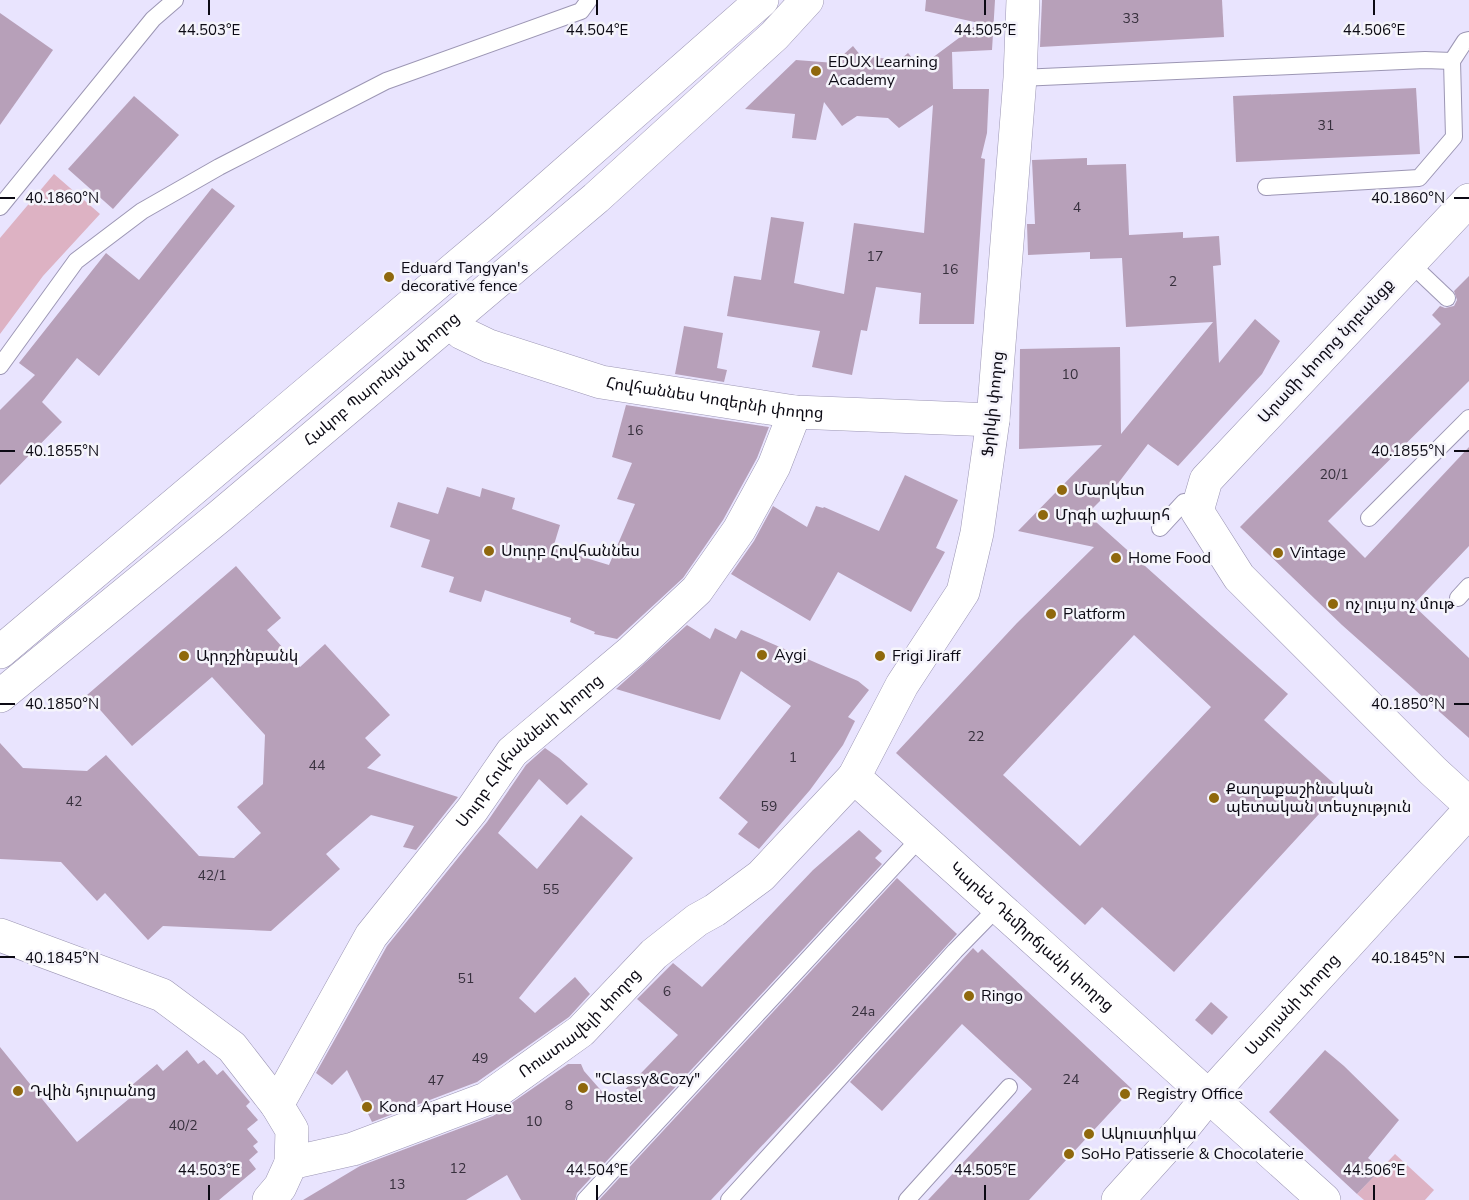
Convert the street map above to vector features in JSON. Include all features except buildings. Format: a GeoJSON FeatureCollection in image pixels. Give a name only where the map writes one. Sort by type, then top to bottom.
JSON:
{"type":"FeatureCollection","features":[{"type":"Feature","properties":{"kind":"street"},"geometry":{"type":"LineString","coordinates":[[0,652],[507,223],[762,0]]}},
{"type":"Feature","properties":{"kind":"street","name":"Հակոբ Պարոնյան փողոց"},"geometry":{"type":"LineString","coordinates":[[0,696],[220,516],[596,198],[774,36],[807,0]]}},
{"type":"Feature","properties":{"kind":"street","name":"Ֆրիկի փողոց"},"geometry":{"type":"LineString","coordinates":[[854,777],[902,685],[963,592],[977,533],[993,420],[1020,78],[1023,0]]}},
{"type":"Feature","properties":{"kind":"street","name":"Արամի փողոց նրբանցք"},"geometry":{"type":"LineString","coordinates":[[1186,504],[1469,200]]}},
{"type":"Feature","properties":{"kind":"street","name":"Հովհաննես Կոզերնի փողոց"},"geometry":{"type":"LineString","coordinates":[[450,322],[462,333],[489,346],[601,382],[795,412],[993,420]]}},
{"type":"Feature","properties":{"kind":"street","name":"Սուրբ Հովհաննեսի փողոց"},"geometry":{"type":"LineString","coordinates":[[277,1105],[371,936],[472,810],[512,752],[632,651],[697,590],[749,512],[774,466],[795,412]]}},
{"type":"Feature","properties":{"kind":"street"},"geometry":{"type":"LineString","coordinates":[[1186,504],[1239,578],[1469,804]]}},
{"type":"Feature","properties":{"kind":"street","name":"Կարեն Դեմիրճյանի փողոց"},"geometry":{"type":"LineString","coordinates":[[854,777],[1320,1199]]}},
{"type":"Feature","properties":{"kind":"street","name":"Ռուստավելի փողոց"},"geometry":{"type":"LineString","coordinates":[[291,1163],[353,1149],[486,1099],[581,1031],[654,954],[697,920],[715,910],[761,876],[854,777]]}},
{"type":"Feature","properties":{"kind":"street","name":"Սարյանի փողոց"},"geometry":{"type":"LineString","coordinates":[[1118,1200],[1183,1128],[1208,1096],[1469,811]]}},
{"type":"Feature","properties":{"kind":"street"},"geometry":{"type":"LineString","coordinates":[[0,935],[162,995],[232,1047],[277,1105],[292,1130],[291,1163],[280,1187],[269,1200]]}},
{"type":"Feature","properties":{"kind":"lane"},"geometry":{"type":"LineString","coordinates":[[0,207],[153,19],[175,0]]}},
{"type":"Feature","properties":{"kind":"lane"},"geometry":{"type":"LineString","coordinates":[[0,366],[76,261],[142,211],[219,167],[386,81],[581,11],[589,0]]}},
{"type":"Feature","properties":{"kind":"lane"},"geometry":{"type":"LineString","coordinates":[[1266,187],[1419,178],[1454,137],[1452,61],[1465,41],[1469,40]]}},
{"type":"Feature","properties":{"kind":"lane"},"geometry":{"type":"LineString","coordinates":[[1020,78],[1452,61]]}},
{"type":"Feature","properties":{"kind":"lane"},"geometry":{"type":"LineString","coordinates":[[1409,262],[1447,298]]}},
{"type":"Feature","properties":{"kind":"lane"},"geometry":{"type":"LineString","coordinates":[[1369,518],[1469,418]]}},
{"type":"Feature","properties":{"kind":"lane"},"geometry":{"type":"LineString","coordinates":[[1160,528],[1186,504]]}},
{"type":"Feature","properties":{"kind":"lane"},"geometry":{"type":"LineString","coordinates":[[585,1200],[921,837]]}},
{"type":"Feature","properties":{"kind":"lane"},"geometry":{"type":"LineString","coordinates":[[729,1200],[955,951],[998,907]]}},
{"type":"Feature","properties":{"kind":"lane"},"geometry":{"type":"LineString","coordinates":[[907,1200],[951,1163],[1009,1087]]}},
{"type":"Feature","properties":{"kind":"shaded area"},"geometry":{"type":"Polygon","coordinates":[[[54,174],[100,214],[43,276],[0,334],[0,238],[54,174]]]}},
{"type":"Feature","properties":{"kind":"shaded area"},"geometry":{"type":"Polygon","coordinates":[[[1395,1154],[1434,1190],[1425,1200],[1364,1200],[1357,1194],[1395,1154]]]}},
{"type":"Feature","properties":{"kind":"place","name":"EDUX Learning Academy"},"geometry":{"type":"Point","coordinates":[816,71]}},
{"type":"Feature","properties":{"kind":"place","name":"Eduard Tangyan's decorative fence"},"geometry":{"type":"Point","coordinates":[389,277]}},
{"type":"Feature","properties":{"kind":"place","name":"Մարկետ"},"geometry":{"type":"Point","coordinates":[1062,490]}},
{"type":"Feature","properties":{"kind":"place","name":"Մրգի աշխարհ"},"geometry":{"type":"Point","coordinates":[1043,515]}},
{"type":"Feature","properties":{"kind":"place","name":"Սուրբ Հովհաննես"},"geometry":{"type":"Point","coordinates":[489,551]}},
{"type":"Feature","properties":{"kind":"place","name":"Vintage"},"geometry":{"type":"Point","coordinates":[1278,553]}},
{"type":"Feature","properties":{"kind":"place","name":"Home Food"},"geometry":{"type":"Point","coordinates":[1116,558]}},
{"type":"Feature","properties":{"kind":"place","name":"ոչ լույս ոչ մութ"},"geometry":{"type":"Point","coordinates":[1333,604]}},
{"type":"Feature","properties":{"kind":"place","name":"Platform"},"geometry":{"type":"Point","coordinates":[1051,614]}},
{"type":"Feature","properties":{"kind":"place","name":"Aygi"},"geometry":{"type":"Point","coordinates":[762,655]}},
{"type":"Feature","properties":{"kind":"place","name":"Արդշինբանկ"},"geometry":{"type":"Point","coordinates":[184,656]}},
{"type":"Feature","properties":{"kind":"place","name":"Frigi Jiraff"},"geometry":{"type":"Point","coordinates":[880,656]}},
{"type":"Feature","properties":{"kind":"place","name":"Քաղաքաշինական պետական տեսչություն"},"geometry":{"type":"Point","coordinates":[1214,798]}},
{"type":"Feature","properties":{"kind":"place","name":"Ringo"},"geometry":{"type":"Point","coordinates":[969,996]}},
{"type":"Feature","properties":{"kind":"place","name":"\"Classy&Cozy\" Hostel"},"geometry":{"type":"Point","coordinates":[583,1088]}},
{"type":"Feature","properties":{"kind":"place","name":"Դվին հյուրանոց"},"geometry":{"type":"Point","coordinates":[18,1091]}},
{"type":"Feature","properties":{"kind":"place","name":"Registry Office"},"geometry":{"type":"Point","coordinates":[1125,1094]}},
{"type":"Feature","properties":{"kind":"place","name":"Kond Apart House"},"geometry":{"type":"Point","coordinates":[367,1107]}},
{"type":"Feature","properties":{"kind":"place","name":"Ակուստիկա"},"geometry":{"type":"Point","coordinates":[1089,1134]}},
{"type":"Feature","properties":{"kind":"place","name":"SoHo Patisserie & Chocolaterie"},"geometry":{"type":"Point","coordinates":[1069,1154]}}]}
